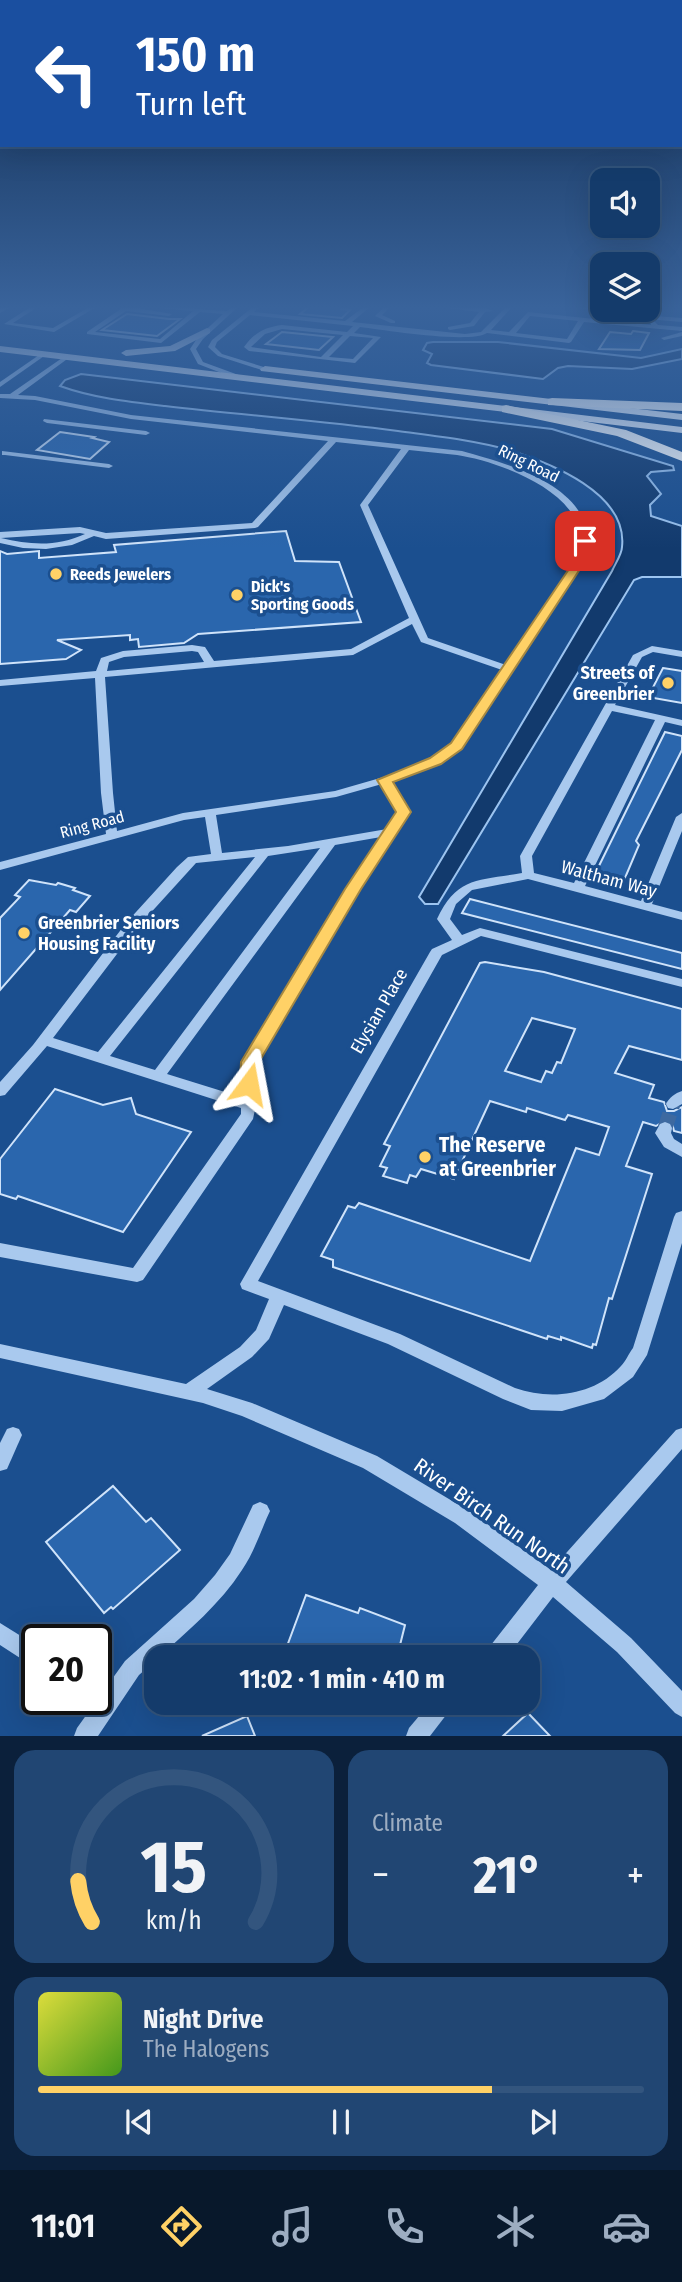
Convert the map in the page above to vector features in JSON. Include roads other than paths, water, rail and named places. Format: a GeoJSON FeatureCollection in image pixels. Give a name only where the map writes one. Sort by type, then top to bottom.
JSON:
{"type":"FeatureCollection","features":[{"type":"Feature","properties":{"kind":"highway"},"geometry":{"type":"LineString","coordinates":[[552,402],[682,407]]}},
{"type":"Feature","properties":{"kind":"highway"},"geometry":{"type":"LineString","coordinates":[[506,409],[621,433],[682,457]]}},
{"type":"Feature","properties":{"kind":"main road"},"geometry":{"type":"LineString","coordinates":[[319,387],[682,430]]}},
{"type":"Feature","properties":{"kind":"main road"},"geometry":{"type":"LineString","coordinates":[[422,387],[682,417]]}},
{"type":"Feature","properties":{"kind":"street"},"geometry":{"type":"LineString","coordinates":[[12,396],[25,387]]}},
{"type":"Feature","properties":{"kind":"street","name":"Ring Road"},"geometry":{"type":"LineString","coordinates":[[0,396],[131,416],[459,453],[507,467],[558,494],[578,514],[583,525],[584,551],[451,751],[436,761],[385,780],[311,799],[210,812],[112,835],[0,866]]}},
{"type":"Feature","properties":{"kind":"street"},"geometry":{"type":"LineString","coordinates":[[47,421],[146,433]]}},
{"type":"Feature","properties":{"kind":"street"},"geometry":{"type":"LineString","coordinates":[[0,538],[80,530],[106,536],[255,525],[334,439]]}},
{"type":"Feature","properties":{"kind":"street"},"geometry":{"type":"LineString","coordinates":[[407,447],[364,505],[424,640],[508,669]]}},
{"type":"Feature","properties":{"kind":"street"},"geometry":{"type":"LineString","coordinates":[[5,453],[108,466]]}},
{"type":"Feature","properties":{"kind":"street"},"geometry":{"type":"LineString","coordinates":[[0,538],[31,548],[71,545],[91,534]]}},
{"type":"Feature","properties":{"kind":"street"},"geometry":{"type":"LineString","coordinates":[[0,684],[353,652],[415,619]]}},
{"type":"Feature","properties":{"kind":"street"},"geometry":{"type":"LineString","coordinates":[[112,835],[100,675],[105,660],[113,656],[192,648],[201,649],[211,665]]}},
{"type":"Feature","properties":{"kind":"street"},"geometry":{"type":"LineString","coordinates":[[460,942],[443,919],[451,902],[468,887],[528,875],[526,856],[638,655],[652,649],[682,654]]}},
{"type":"Feature","properties":{"kind":"street"},"geometry":{"type":"LineString","coordinates":[[609,707],[682,723]]}},
{"type":"Feature","properties":{"kind":"street"},"geometry":{"type":"LineString","coordinates":[[578,888],[661,719]]}},
{"type":"Feature","properties":{"kind":"street"},"geometry":{"type":"LineString","coordinates":[[0,1250],[137,1275],[248,1115],[250,1062],[353,889],[404,812],[385,780]]}},
{"type":"Feature","properties":{"kind":"street"},"geometry":{"type":"LineString","coordinates":[[210,812],[217,857]]}},
{"type":"Feature","properties":{"kind":"street"},"geometry":{"type":"LineString","coordinates":[[645,906],[682,817]]}},
{"type":"Feature","properties":{"kind":"street"},"geometry":{"type":"LineString","coordinates":[[0,1091],[44,1040],[131,926],[192,860],[265,852],[391,832]]}},
{"type":"Feature","properties":{"kind":"street"},"geometry":{"type":"LineString","coordinates":[[158,1076],[331,842]]}},
{"type":"Feature","properties":{"kind":"street"},"geometry":{"type":"LineString","coordinates":[[101,1058],[265,852]]}},
{"type":"Feature","properties":{"kind":"street","name":"Waltham Way"},"geometry":{"type":"LineString","coordinates":[[528,875],[682,916]]}},
{"type":"Feature","properties":{"kind":"street","name":"Elysian Place"},"geometry":{"type":"LineString","coordinates":[[682,983],[480,932],[437,952],[248,1284],[394,1339],[509,1394],[531,1402],[562,1403],[598,1394],[627,1372],[640,1350],[682,1217]]}},
{"type":"Feature","properties":{"kind":"street"},"geometry":{"type":"LineString","coordinates":[[44,1040],[249,1105]]}},
{"type":"Feature","properties":{"kind":"street"},"geometry":{"type":"LineString","coordinates":[[665,1128],[663,1133],[669,1143],[682,1151]]}},
{"type":"Feature","properties":{"kind":"street"},"geometry":{"type":"LineString","coordinates":[[188,1392],[246,1352],[263,1334],[279,1296]]}},
{"type":"Feature","properties":{"kind":"street","name":"River Birch Run North"},"geometry":{"type":"LineString","coordinates":[[0,1351],[188,1392],[246,1409],[370,1462],[462,1517],[552,1583],[624,1645],[682,1706]]}},
{"type":"Feature","properties":{"kind":"street"},"geometry":{"type":"LineString","coordinates":[[0,1463],[13,1436]]}},
{"type":"Feature","properties":{"kind":"street"},"geometry":{"type":"LineString","coordinates":[[503,1645],[552,1583],[682,1436]]}},
{"type":"Feature","properties":{"kind":"street"},"geometry":{"type":"LineString","coordinates":[[112,1689],[149,1650],[201,1606],[222,1582],[237,1561],[260,1511]]}},
{"type":"Feature","properties":{"kind":"street"},"geometry":{"type":"LineString","coordinates":[[0,1633],[21,1647]]}},
{"type":"Feature","properties":{"kind":"street"},"geometry":{"type":"LineString","coordinates":[[85,1736],[95,1715]]}},
{"type":"Feature","properties":{"kind":"street"},"geometry":{"type":"LineString","coordinates":[[416,1736],[433,1715]]}},
{"type":"Feature","properties":{"kind":"water"},"geometry":{"type":"Polygon","coordinates":[[[63,387],[192,387],[552,429],[673,466],[674,470],[651,472],[647,476],[661,494],[650,505],[651,516],[682,526],[682,577],[642,577],[634,580],[438,904],[425,904],[419,897],[620,556],[621,528],[613,511],[583,483],[545,463],[509,450],[398,431],[125,401],[63,387]]]}},
{"type":"Feature","properties":{"kind":"tunnel"},"geometry":{"type":"LineString","coordinates":[[665,1128],[673,1104]]}},
{"type":"Feature","properties":{"kind":"place","name":"Reeds Jewelers"},"geometry":{"type":"Point","coordinates":[56,574]}},
{"type":"Feature","properties":{"kind":"place","name":"Dick's Sporting Goods"},"geometry":{"type":"Point","coordinates":[237,595]}},
{"type":"Feature","properties":{"kind":"place","name":"Streets of Greenbrier"},"geometry":{"type":"Point","coordinates":[668,683]}},
{"type":"Feature","properties":{"kind":"place","name":"Greenbrier Seniors Housing Facility"},"geometry":{"type":"Point","coordinates":[24,933]}},
{"type":"Feature","properties":{"kind":"place","name":"The Reserve at Greenbrier"},"geometry":{"type":"Point","coordinates":[425,1157]}}]}
